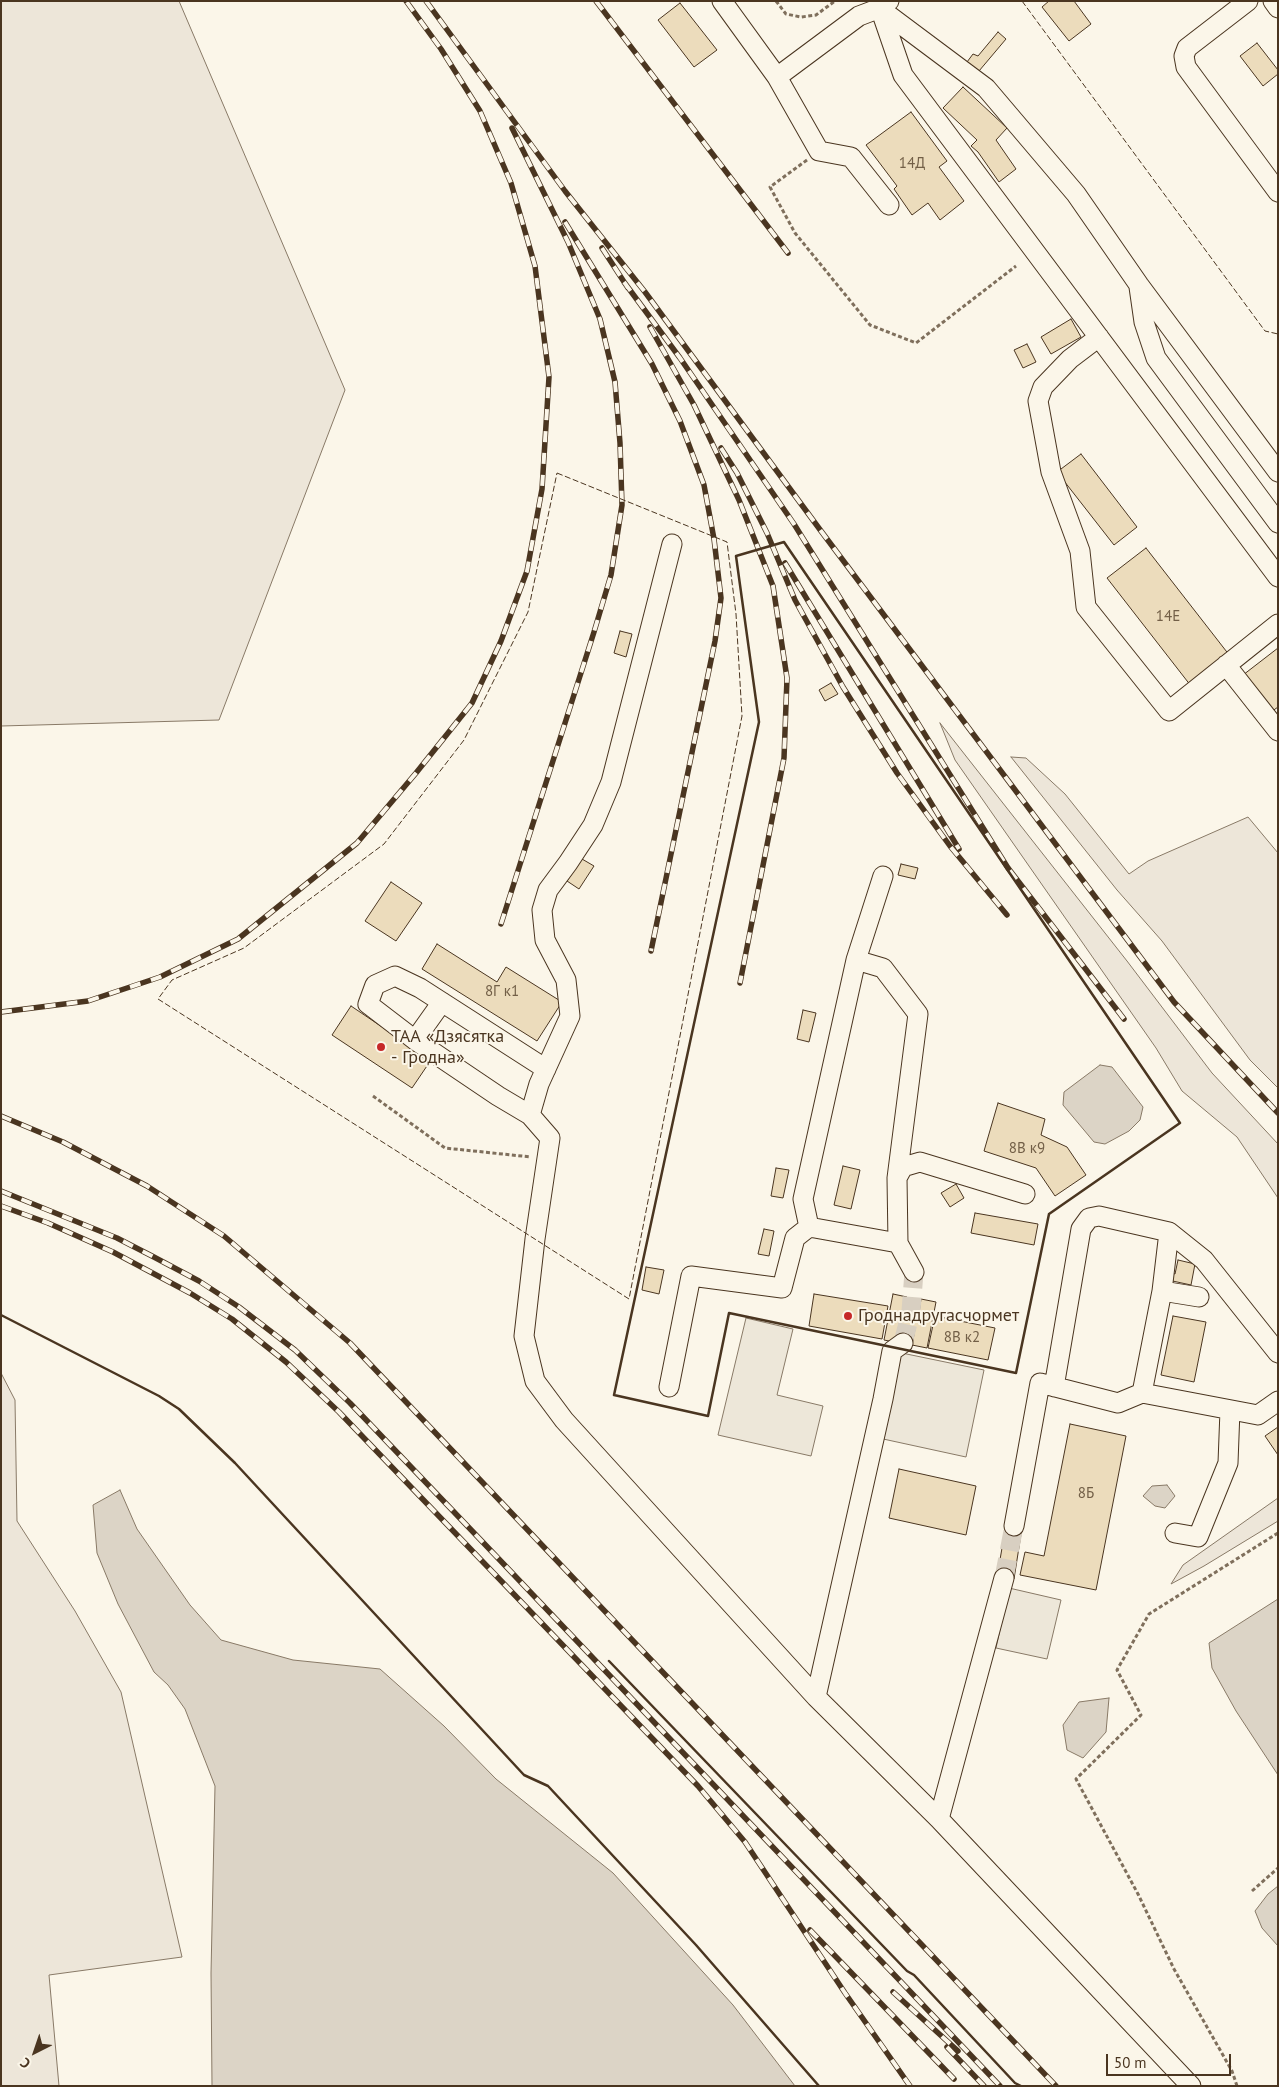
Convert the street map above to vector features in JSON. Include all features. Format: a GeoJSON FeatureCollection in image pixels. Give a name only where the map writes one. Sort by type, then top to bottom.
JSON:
{"type":"FeatureCollection","features":[{"type":"Feature","properties":{"kind":"lane"},"geometry":{"type":"LineString","coordinates":[[722,1],[777,77],[819,151],[851,157],[889,205]]}},
{"type":"Feature","properties":{"kind":"lane"},"geometry":{"type":"LineString","coordinates":[[1248,1],[1187,48],[1184,56],[1186,67],[1278,192]]}},
{"type":"Feature","properties":{"kind":"lane"},"geometry":{"type":"LineString","coordinates":[[1273,1],[1278,8]]}},
{"type":"Feature","properties":{"kind":"lane"},"geometry":{"type":"LineString","coordinates":[[777,77],[859,16],[881,4]]}},
{"type":"Feature","properties":{"kind":"lane"},"geometry":{"type":"LineString","coordinates":[[881,4],[986,88],[1076,194],[1139,286],[1278,472]]}},
{"type":"Feature","properties":{"kind":"lane"},"geometry":{"type":"LineString","coordinates":[[881,4],[903,75],[1278,577]]}},
{"type":"Feature","properties":{"kind":"lane"},"geometry":{"type":"LineString","coordinates":[[1139,286],[1144,322],[1156,358],[1278,523]]}},
{"type":"Feature","properties":{"kind":"lane"},"geometry":{"type":"LineString","coordinates":[[1099,338],[1070,359],[1043,387],[1038,401],[1051,472],[1080,551],[1086,607],[1169,711],[1278,624]]}},
{"type":"Feature","properties":{"kind":"lane"},"geometry":{"type":"LineString","coordinates":[[530,1115],[539,1084],[570,1016],[566,980],[545,940],[542,910],[548,890],[568,864],[593,825],[611,782],[672,544]]}},
{"type":"Feature","properties":{"kind":"lane"},"geometry":{"type":"LineString","coordinates":[[1226,665],[1277,730]]}},
{"type":"Feature","properties":{"kind":"lane"},"geometry":{"type":"LineString","coordinates":[[809,1227],[803,1200],[856,960],[883,876]]}},
{"type":"Feature","properties":{"kind":"lane"},"geometry":{"type":"LineString","coordinates":[[856,960],[882,968],[918,1014],[896,1178],[898,1243],[914,1272]]}},
{"type":"Feature","properties":{"kind":"lane"},"geometry":{"type":"LineString","coordinates":[[546,1069],[420,988],[395,976],[375,985],[368,1004],[415,1040],[498,1096],[530,1115],[550,1138],[524,1336],[535,1381],[564,1420],[816,1696],[939,1819],[1191,2086]]}},
{"type":"Feature","properties":{"kind":"lane"},"geometry":{"type":"LineString","coordinates":[[415,1040],[442,1002]]}},
{"type":"Feature","properties":{"kind":"lane"},"geometry":{"type":"LineString","coordinates":[[896,1178],[903,1167],[920,1162],[1025,1194]]}},
{"type":"Feature","properties":{"kind":"lane"},"geometry":{"type":"LineString","coordinates":[[1054,1387],[1081,1229],[1089,1218],[1099,1216],[1169,1232],[1204,1260],[1278,1353]]}},
{"type":"Feature","properties":{"kind":"lane"},"geometry":{"type":"LineString","coordinates":[[809,1227],[898,1243]]}},
{"type":"Feature","properties":{"kind":"lane"},"geometry":{"type":"LineString","coordinates":[[669,1387],[690,1276],[782,1288],[796,1238],[809,1227]]}},
{"type":"Feature","properties":{"kind":"lane"},"geometry":{"type":"LineString","coordinates":[[1142,1392],[1162,1291],[1169,1232]]}},
{"type":"Feature","properties":{"kind":"lane"},"geometry":{"type":"LineString","coordinates":[[1162,1291],[1199,1297]]}},
{"type":"Feature","properties":{"kind":"lane"},"geometry":{"type":"LineString","coordinates":[[816,1696],[892,1351],[903,1343]]}},
{"type":"Feature","properties":{"kind":"lane"},"geometry":{"type":"LineString","coordinates":[[1014,1526],[1040,1384],[1118,1402],[1142,1392],[1258,1415],[1278,1401]]}},
{"type":"Feature","properties":{"kind":"lane"},"geometry":{"type":"LineString","coordinates":[[1175,1533],[1198,1537],[1228,1463],[1230,1410]]}},
{"type":"Feature","properties":{"kind":"lane"},"geometry":{"type":"LineString","coordinates":[[939,1819],[1004,1578]]}},
{"type":"Feature","properties":{"kind":"path"},"geometry":{"type":"LineString","coordinates":[[776,1],[786,14],[801,18],[816,14],[835,1]]}},
{"type":"Feature","properties":{"kind":"path"},"geometry":{"type":"LineString","coordinates":[[819,151],[770,187],[795,233],[870,325],[916,343],[1016,266]]}},
{"type":"Feature","properties":{"kind":"path"},"geometry":{"type":"LineString","coordinates":[[373,1096],[445,1148],[547,1158]]}},
{"type":"Feature","properties":{"kind":"path"},"geometry":{"type":"LineString","coordinates":[[1237,2086],[1232,2071],[1174,1969],[1138,1894],[1076,1779],[1141,1715],[1117,1670],[1149,1614],[1278,1533]]}},
{"type":"Feature","properties":{"kind":"path"},"geometry":{"type":"LineString","coordinates":[[1252,1890],[1278,1868]]}},
{"type":"Feature","properties":{"kind":"shaded area"},"geometry":{"type":"Polygon","coordinates":[[[1,1],[179,1],[345,390],[219,720],[1,726],[1,1]]]}},
{"type":"Feature","properties":{"kind":"shaded area"},"geometry":{"type":"Polygon","coordinates":[[[940,723],[1127,961],[1212,1073],[1278,1144],[1278,1198],[1237,1137],[1182,1091],[1156,1048],[955,760],[940,723]]]}},
{"type":"Feature","properties":{"kind":"shaded area"},"geometry":{"type":"Polygon","coordinates":[[[1011,757],[1026,758],[1065,794],[1129,874],[1148,861],[1248,817],[1278,853],[1278,1088],[1250,1060],[1162,941],[1117,890],[1011,757]]]}},
{"type":"Feature","properties":{"kind":"shaded area"},"geometry":{"type":"Polygon","coordinates":[[[1100,1065],[1112,1067],[1143,1107],[1140,1120],[1129,1131],[1105,1144],[1094,1142],[1063,1105],[1064,1092],[1100,1065]]]}},
{"type":"Feature","properties":{"kind":"shaded area"},"geometry":{"type":"Polygon","coordinates":[[[746,1318],[793,1329],[777,1395],[823,1406],[811,1456],[718,1435],[746,1318]]]}},
{"type":"Feature","properties":{"kind":"shaded area"},"geometry":{"type":"Polygon","coordinates":[[[892,1351],[984,1370],[966,1457],[874,1437],[892,1351]]]}},
{"type":"Feature","properties":{"kind":"shaded area"},"geometry":{"type":"Polygon","coordinates":[[[1,1373],[15,1400],[17,1521],[75,1611],[121,1692],[182,1957],[49,1975],[59,2086],[1,2086],[1,1373]]]}},
{"type":"Feature","properties":{"kind":"shaded area"},"geometry":{"type":"Polygon","coordinates":[[[1167,1485],[1175,1496],[1165,1508],[1155,1506],[1143,1496],[1152,1486],[1167,1485]]]}},
{"type":"Feature","properties":{"kind":"shaded area"},"geometry":{"type":"Polygon","coordinates":[[[120,1490],[137,1529],[190,1605],[221,1640],[293,1660],[380,1669],[444,1726],[496,1779],[613,1873],[733,2005],[795,2086],[212,2086],[211,1973],[215,1786],[185,1709],[168,1685],[154,1672],[118,1604],[97,1553],[93,1505],[120,1490]]]}},
{"type":"Feature","properties":{"kind":"shaded area"},"geometry":{"type":"Polygon","coordinates":[[[1278,1498],[1278,1521],[1171,1584],[1183,1565],[1278,1498]]]}},
{"type":"Feature","properties":{"kind":"shaded area"},"geometry":{"type":"Polygon","coordinates":[[[1009,1588],[1061,1600],[1047,1659],[996,1648],[1009,1588]]]}},
{"type":"Feature","properties":{"kind":"shaded area"},"geometry":{"type":"Polygon","coordinates":[[[1278,1599],[1278,1775],[1236,1711],[1212,1668],[1209,1643],[1278,1599]]]}},
{"type":"Feature","properties":{"kind":"shaded area"},"geometry":{"type":"Polygon","coordinates":[[[1109,1698],[1106,1732],[1083,1758],[1067,1750],[1063,1725],[1079,1702],[1109,1698]]]}},
{"type":"Feature","properties":{"kind":"shaded area"},"geometry":{"type":"Polygon","coordinates":[[[1278,1886],[1278,1946],[1262,1928],[1255,1911],[1268,1894],[1278,1886]]]}},
{"type":"Feature","properties":{"kind":"building"},"geometry":{"type":"Polygon","coordinates":[[[1049,1],[1074,1],[1091,24],[1069,41],[1042,7],[1049,1]]]}},
{"type":"Feature","properties":{"kind":"building"},"geometry":{"type":"Polygon","coordinates":[[[680,3],[717,50],[694,67],[658,20],[680,3]]]}},
{"type":"Feature","properties":{"kind":"building"},"geometry":{"type":"Polygon","coordinates":[[[998,32],[1006,39],[979,71],[967,62],[973,54],[978,56],[998,32]]]}},
{"type":"Feature","properties":{"kind":"building"},"geometry":{"type":"Polygon","coordinates":[[[1257,43],[1278,70],[1278,74],[1263,86],[1240,56],[1257,43]]]}},
{"type":"Feature","properties":{"kind":"building"},"geometry":{"type":"Polygon","coordinates":[[[963,87],[1007,128],[996,140],[1016,169],[999,182],[978,152],[971,146],[977,140],[943,108],[963,87]]]}},
{"type":"Feature","properties":{"kind":"building"},"geometry":{"type":"Polygon","coordinates":[[[911,112],[947,161],[939,167],[964,201],[940,220],[928,203],[912,215],[894,189],[897,186],[866,145],[911,112]]]}},
{"type":"Feature","properties":{"kind":"building"},"geometry":{"type":"Polygon","coordinates":[[[1071,319],[1081,337],[1051,354],[1041,337],[1071,319]]]}},
{"type":"Feature","properties":{"kind":"building"},"geometry":{"type":"Polygon","coordinates":[[[1027,344],[1036,362],[1023,368],[1014,350],[1027,344]]]}},
{"type":"Feature","properties":{"kind":"building"},"geometry":{"type":"Polygon","coordinates":[[[1081,454],[1137,527],[1114,545],[1057,472],[1081,454]]]}},
{"type":"Feature","properties":{"kind":"building"},"geometry":{"type":"Polygon","coordinates":[[[1146,548],[1230,656],[1191,686],[1107,578],[1146,548]]]}},
{"type":"Feature","properties":{"kind":"building"},"geometry":{"type":"Polygon","coordinates":[[[620,631],[632,634],[626,657],[614,653],[620,631]]]}},
{"type":"Feature","properties":{"kind":"building"},"geometry":{"type":"Polygon","coordinates":[[[1278,648],[1278,707],[1271,712],[1243,675],[1278,648]]]}},
{"type":"Feature","properties":{"kind":"building"},"geometry":{"type":"Polygon","coordinates":[[[831,683],[838,694],[825,701],[819,690],[831,683]]]}},
{"type":"Feature","properties":{"kind":"building"},"geometry":{"type":"Polygon","coordinates":[[[582,859],[594,866],[579,889],[567,881],[582,859]]]}},
{"type":"Feature","properties":{"kind":"building"},"geometry":{"type":"Polygon","coordinates":[[[901,864],[918,868],[915,879],[898,875],[901,864]]]}},
{"type":"Feature","properties":{"kind":"building"},"geometry":{"type":"Polygon","coordinates":[[[391,882],[422,903],[396,941],[365,921],[391,882]]]}},
{"type":"Feature","properties":{"kind":"building"},"geometry":{"type":"Polygon","coordinates":[[[437,944],[497,982],[506,967],[562,1002],[537,1041],[422,969],[437,944]]]}},
{"type":"Feature","properties":{"kind":"building","name":"ТАА «Дзясятка - Гродна»"},"geometry":{"type":"Polygon","coordinates":[[[351,1006],[431,1060],[412,1088],[332,1035],[351,1006]]]}},
{"type":"Feature","properties":{"kind":"building"},"geometry":{"type":"Polygon","coordinates":[[[803,1010],[816,1013],[809,1042],[797,1039],[803,1010]]]}},
{"type":"Feature","properties":{"kind":"building"},"geometry":{"type":"Polygon","coordinates":[[[998,1103],[1045,1119],[1041,1135],[1067,1147],[1086,1175],[1055,1196],[1036,1168],[984,1151],[998,1103]]]}},
{"type":"Feature","properties":{"kind":"building"},"geometry":{"type":"Polygon","coordinates":[[[843,1166],[860,1170],[851,1209],[834,1205],[843,1166]]]}},
{"type":"Feature","properties":{"kind":"building"},"geometry":{"type":"Polygon","coordinates":[[[776,1168],[789,1170],[783,1198],[771,1196],[776,1168]]]}},
{"type":"Feature","properties":{"kind":"building"},"geometry":{"type":"Polygon","coordinates":[[[956,1184],[964,1198],[950,1207],[941,1193],[956,1184]]]}},
{"type":"Feature","properties":{"kind":"building"},"geometry":{"type":"Polygon","coordinates":[[[975,1213],[1038,1224],[1034,1245],[971,1233],[975,1213]]]}},
{"type":"Feature","properties":{"kind":"building"},"geometry":{"type":"Polygon","coordinates":[[[764,1229],[774,1231],[769,1256],[758,1254],[764,1229]]]}},
{"type":"Feature","properties":{"kind":"building"},"geometry":{"type":"Polygon","coordinates":[[[1178,1260],[1195,1264],[1191,1285],[1168,1280],[1170,1272],[1175,1274],[1178,1260]]]}},
{"type":"Feature","properties":{"kind":"building"},"geometry":{"type":"Polygon","coordinates":[[[646,1267],[664,1270],[659,1294],[642,1290],[646,1267]]]}},
{"type":"Feature","properties":{"kind":"building","name":"Гроднадругасчормет"},"geometry":{"type":"Polygon","coordinates":[[[814,1294],[888,1306],[882,1339],[809,1326],[814,1294]]]}},
{"type":"Feature","properties":{"kind":"building"},"geometry":{"type":"Polygon","coordinates":[[[893,1294],[907,1297],[904,1310],[919,1313],[921,1299],[936,1302],[927,1348],[912,1345],[915,1329],[902,1326],[899,1343],[884,1340],[893,1294]]]}},
{"type":"Feature","properties":{"kind":"building"},"geometry":{"type":"Polygon","coordinates":[[[935,1316],[995,1328],[988,1360],[928,1348],[935,1316]]]}},
{"type":"Feature","properties":{"kind":"building"},"geometry":{"type":"Polygon","coordinates":[[[1173,1316],[1206,1322],[1194,1382],[1161,1375],[1173,1316]]]}},
{"type":"Feature","properties":{"kind":"building"},"geometry":{"type":"Polygon","coordinates":[[[1070,1424],[1126,1436],[1096,1590],[1020,1575],[1025,1552],[1044,1556],[1070,1424]]]}},
{"type":"Feature","properties":{"kind":"building"},"geometry":{"type":"Polygon","coordinates":[[[1278,1427],[1278,1455],[1265,1436],[1278,1427]]]}},
{"type":"Feature","properties":{"kind":"building"},"geometry":{"type":"Polygon","coordinates":[[[899,1469],[976,1486],[966,1535],[889,1518],[899,1469]]]}},
{"type":"Feature","properties":{"kind":"building"},"geometry":{"type":"Polygon","coordinates":[[[1006,1525],[1022,1528],[1014,1579],[997,1577],[1006,1525]]]}},
{"type":"Feature","properties":{"kind":"tunnel"},"geometry":{"type":"LineString","coordinates":[[903,1343],[911,1311],[914,1272]]}},
{"type":"Feature","properties":{"kind":"tunnel"},"geometry":{"type":"LineString","coordinates":[[1004,1578],[1014,1526]]}},
{"type":"Feature","properties":{"kind":"railway"},"geometry":{"type":"LineString","coordinates":[[1,1012],[88,1001],[160,977],[238,939],[357,843],[472,703],[501,641],[527,571],[542,489],[549,377],[535,266],[511,183],[480,111],[441,49],[406,1]]}},
{"type":"Feature","properties":{"kind":"railway"},"geometry":{"type":"LineString","coordinates":[[426,1],[565,191],[645,292],[821,531],[1174,1002],[1278,1113]]}},
{"type":"Feature","properties":{"kind":"railway"},"geometry":{"type":"LineString","coordinates":[[596,1],[788,253]]}},
{"type":"Feature","properties":{"kind":"railway"},"geometry":{"type":"LineString","coordinates":[[501,924],[611,575],[622,505],[620,443],[615,382],[600,319],[568,242],[512,128]]}},
{"type":"Feature","properties":{"kind":"railway"},"geometry":{"type":"LineString","coordinates":[[565,222],[652,364],[680,421],[704,485],[714,539],[721,598],[715,641],[651,951]]}},
{"type":"Feature","properties":{"kind":"railway"},"geometry":{"type":"LineString","coordinates":[[602,248],[628,288]]}},
{"type":"Feature","properties":{"kind":"railway"},"geometry":{"type":"LineString","coordinates":[[624,282],[680,358],[794,524],[1008,868],[1124,1019]]}},
{"type":"Feature","properties":{"kind":"railway"},"geometry":{"type":"LineString","coordinates":[[650,327],[694,405],[739,500],[773,586],[787,678],[784,758],[740,983]]}},
{"type":"Feature","properties":{"kind":"railway"},"geometry":{"type":"LineString","coordinates":[[721,448],[737,473],[767,533],[795,600],[843,687],[897,773],[950,846],[1007,915]]}},
{"type":"Feature","properties":{"kind":"railway"},"geometry":{"type":"LineString","coordinates":[[785,563],[959,849]]}},
{"type":"Feature","properties":{"kind":"railway"},"geometry":{"type":"LineString","coordinates":[[1,1116],[63,1142],[147,1186],[224,1236],[350,1343],[1056,2086]]}},
{"type":"Feature","properties":{"kind":"railway"},"geometry":{"type":"LineString","coordinates":[[1,1191],[117,1238],[199,1281],[239,1307],[295,1350],[350,1403],[1000,2086]]}},
{"type":"Feature","properties":{"kind":"railway"},"geometry":{"type":"LineString","coordinates":[[1,1206],[48,1223],[113,1252],[190,1293],[232,1319],[286,1362],[339,1412],[698,1786],[745,1842],[845,1993],[910,2086]]}},
{"type":"Feature","properties":{"kind":"railway"},"geometry":{"type":"LineString","coordinates":[[810,1930],[954,2079]]}},
{"type":"Feature","properties":{"kind":"railway"},"geometry":{"type":"LineString","coordinates":[[893,1992],[958,2051]]}},
{"type":"Feature","properties":{"kind":"railway"},"geometry":{"type":"LineString","coordinates":[[947,2047],[984,2086]]}},
{"type":"Feature","properties":{"kind":"fence"},"geometry":{"type":"LineString","coordinates":[[1022,1],[1265,331],[1278,334]]}},
{"type":"Feature","properties":{"kind":"fence"},"geometry":{"type":"LineString","coordinates":[[557,473],[727,542],[736,614],[742,716],[629,1299],[158,999],[172,980],[244,948],[384,844],[464,740],[528,612],[557,473]]}},
{"type":"Feature","properties":{"kind":"wall"},"geometry":{"type":"LineString","coordinates":[[784,542],[1180,1123],[1049,1214],[1016,1373],[729,1313],[708,1416],[614,1395],[759,722],[736,556],[784,542]]}},
{"type":"Feature","properties":{"kind":"wall"},"geometry":{"type":"LineString","coordinates":[[1,1315],[159,1396],[179,1409],[235,1463],[524,1775],[548,1786],[696,1945],[819,2086]]}},
{"type":"Feature","properties":{"kind":"wall"},"geometry":{"type":"LineString","coordinates":[[609,1661],[907,1971],[914,1975],[1015,2083],[1021,2086]]}},
{"type":"Feature","properties":{"kind":"place","name":"ТАА «Дзясятка - Гродна»"},"geometry":{"type":"Point","coordinates":[381,1047]}},
{"type":"Feature","properties":{"kind":"place","name":"Гроднадругасчормет"},"geometry":{"type":"Point","coordinates":[848,1316]}}]}
